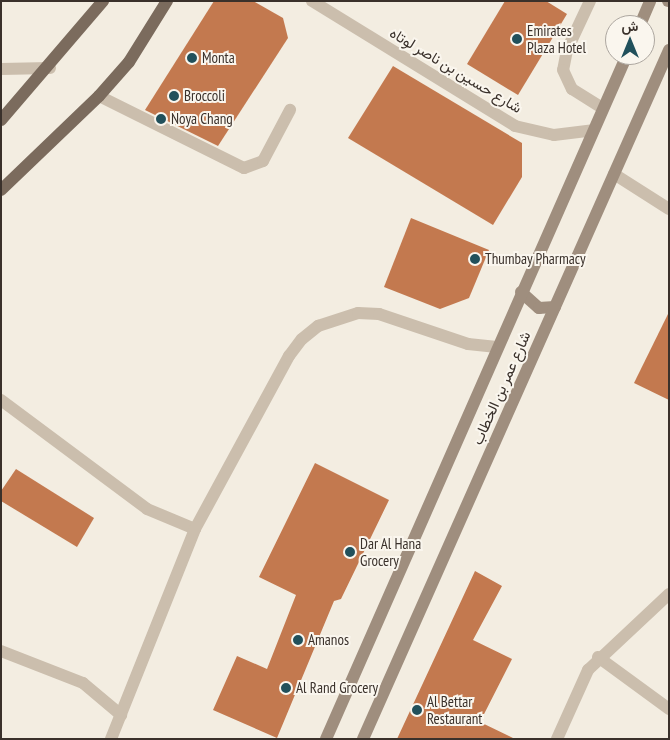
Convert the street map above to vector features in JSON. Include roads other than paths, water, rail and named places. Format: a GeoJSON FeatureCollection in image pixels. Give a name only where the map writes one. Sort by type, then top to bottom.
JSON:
{"type":"FeatureCollection","features":[{"type":"Feature","properties":{"kind":"main road"},"geometry":{"type":"LineString","coordinates":[[1,120],[50,68],[103,1]]}},
{"type":"Feature","properties":{"kind":"main road"},"geometry":{"type":"LineString","coordinates":[[1,190],[99,96],[129,62],[167,1]]}},
{"type":"Feature","properties":{"kind":"street","name":"شارع حسين بن ناصر لوتاه"},"geometry":{"type":"LineString","coordinates":[[312,1],[515,126],[554,135],[593,130]]}},
{"type":"Feature","properties":{"kind":"street"},"geometry":{"type":"LineString","coordinates":[[590,1],[567,50],[563,70],[572,89],[603,108]]}},
{"type":"Feature","properties":{"kind":"street"},"geometry":{"type":"LineString","coordinates":[[645,15],[651,2]]}},
{"type":"Feature","properties":{"kind":"street","name":"شارع عمر بن الخطاب"},"geometry":{"type":"LineString","coordinates":[[363,739],[669,50]]}},
{"type":"Feature","properties":{"kind":"street","name":"شارع عمر بن الخطاب"},"geometry":{"type":"LineString","coordinates":[[326,739],[622,65]]}},
{"type":"Feature","properties":{"kind":"street"},"geometry":{"type":"LineString","coordinates":[[1,69],[50,68]]}},
{"type":"Feature","properties":{"kind":"street"},"geometry":{"type":"LineString","coordinates":[[99,96],[244,168],[264,161],[290,110]]}},
{"type":"Feature","properties":{"kind":"street"},"geometry":{"type":"LineString","coordinates":[[614,174],[669,209]]}},
{"type":"Feature","properties":{"kind":"street"},"geometry":{"type":"LineString","coordinates":[[522,292],[539,308],[555,307]]}},
{"type":"Feature","properties":{"kind":"street"},"geometry":{"type":"LineString","coordinates":[[111,739],[195,529],[289,356],[318,326],[358,313],[379,314],[453,340],[497,347]]}},
{"type":"Feature","properties":{"kind":"street"},"geometry":{"type":"LineString","coordinates":[[1,400],[147,510],[195,529]]}},
{"type":"Feature","properties":{"kind":"street"},"geometry":{"type":"LineString","coordinates":[[557,739],[578,684],[598,657],[669,594]]}},
{"type":"Feature","properties":{"kind":"street"},"geometry":{"type":"LineString","coordinates":[[1,651],[83,683],[121,715]]}},
{"type":"Feature","properties":{"kind":"street"},"geometry":{"type":"LineString","coordinates":[[598,657],[669,709]]}},
{"type":"Feature","properties":{"kind":"place","name":"Emirates Plaza Hotel"},"geometry":{"type":"Point","coordinates":[517,39]}},
{"type":"Feature","properties":{"kind":"place","name":"Monta"},"geometry":{"type":"Point","coordinates":[192,58]}},
{"type":"Feature","properties":{"kind":"place","name":"Broccoli"},"geometry":{"type":"Point","coordinates":[174,96]}},
{"type":"Feature","properties":{"kind":"place","name":"Noya Chang"},"geometry":{"type":"Point","coordinates":[161,119]}},
{"type":"Feature","properties":{"kind":"place","name":"Thumbay Pharmacy"},"geometry":{"type":"Point","coordinates":[475,259]}},
{"type":"Feature","properties":{"kind":"place","name":"Dar Al Hana Grocery"},"geometry":{"type":"Point","coordinates":[350,552]}},
{"type":"Feature","properties":{"kind":"place","name":"Amanos"},"geometry":{"type":"Point","coordinates":[298,640]}},
{"type":"Feature","properties":{"kind":"place","name":"Al Rand Grocery"},"geometry":{"type":"Point","coordinates":[286,688]}},
{"type":"Feature","properties":{"kind":"place","name":"Al Bettar Restaurant"},"geometry":{"type":"Point","coordinates":[417,710]}}]}
